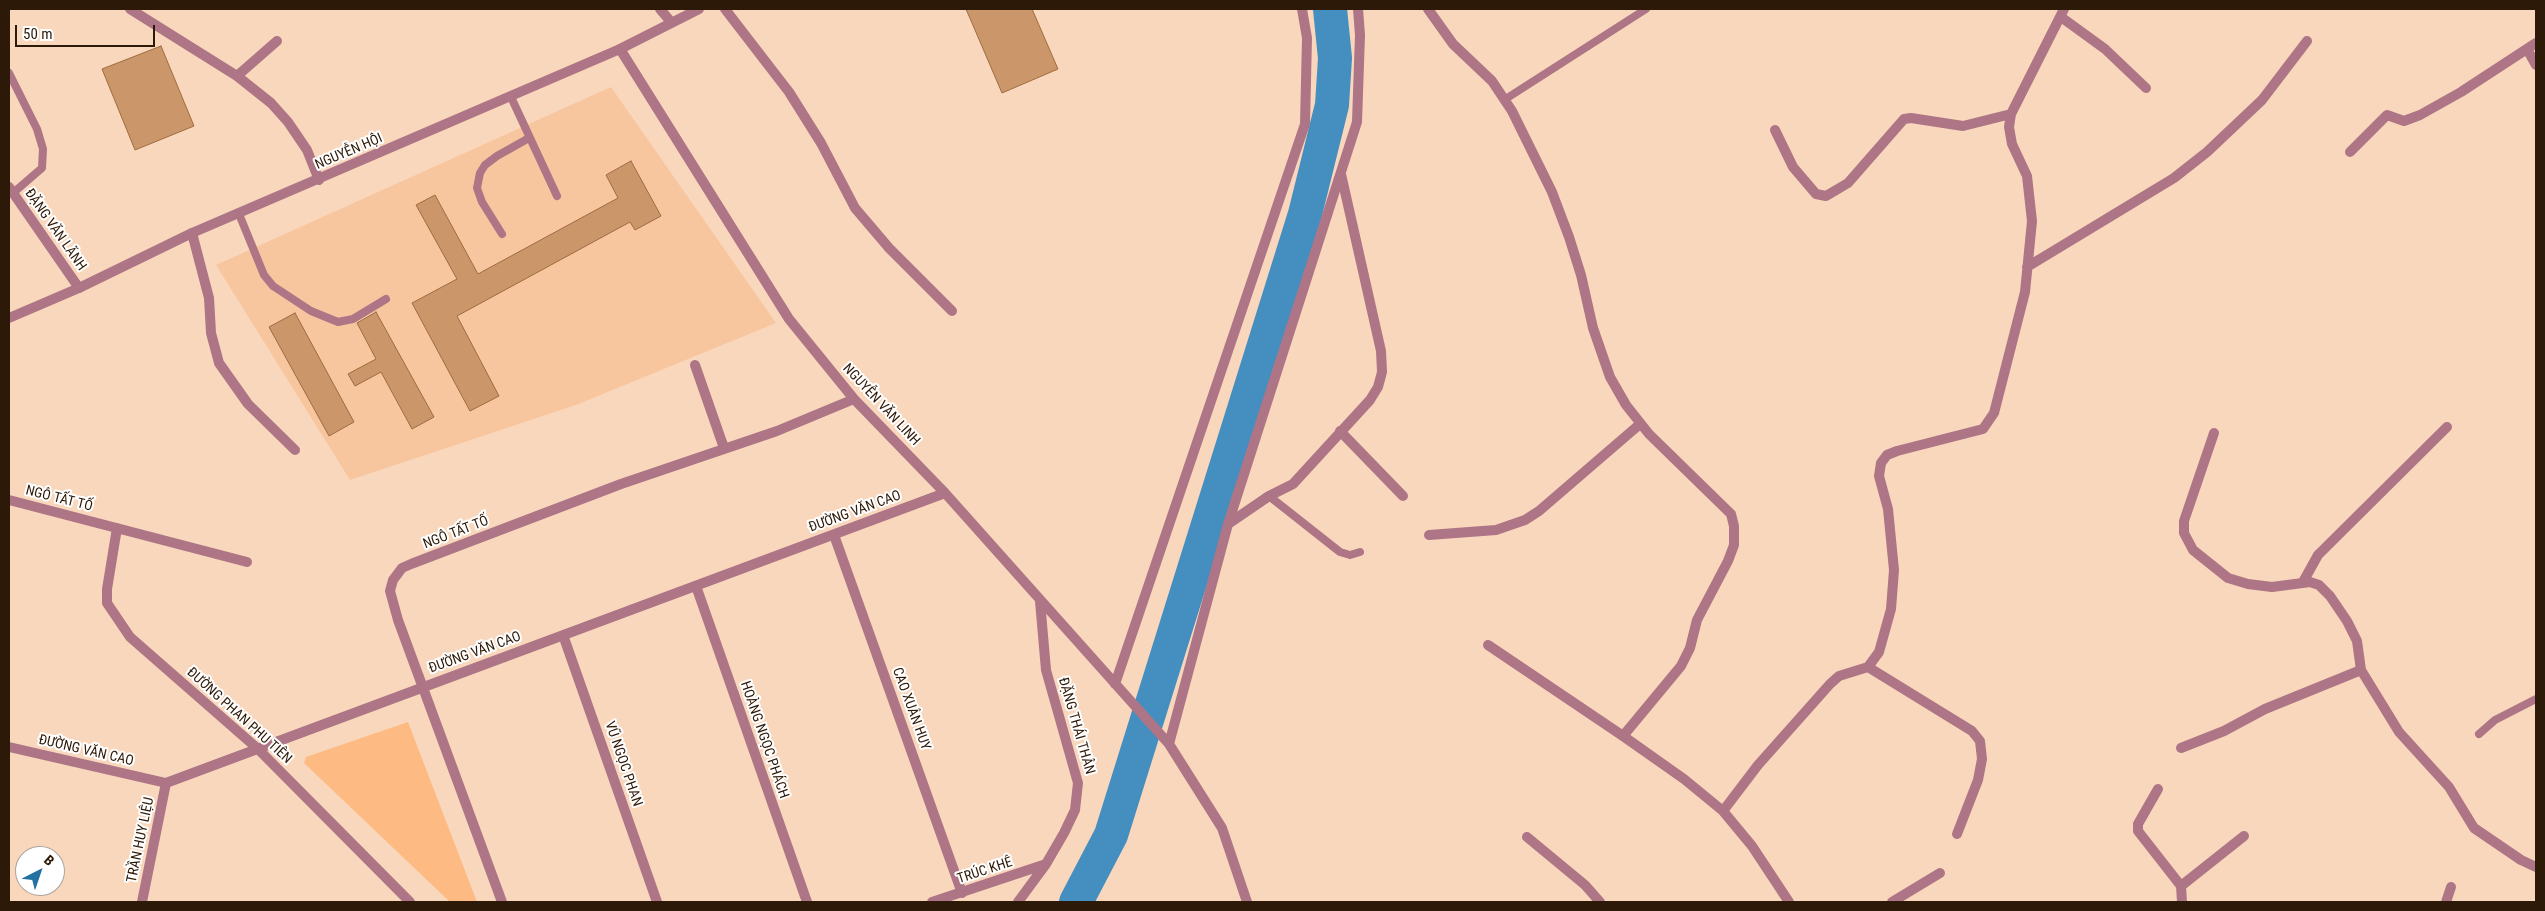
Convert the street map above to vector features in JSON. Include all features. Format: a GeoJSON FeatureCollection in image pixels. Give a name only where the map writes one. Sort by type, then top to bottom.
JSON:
{"type":"FeatureCollection","features":[{"type":"Feature","properties":{"kind":"street"},"geometry":{"type":"LineString","coordinates":[[130,9],[237,76],[271,103],[288,122],[307,150],[319,180]]}},
{"type":"Feature","properties":{"kind":"street"},"geometry":{"type":"LineString","coordinates":[[660,9],[671,22]]}},
{"type":"Feature","properties":{"kind":"street","name":"NGUYỄN HỘI"},"geometry":{"type":"LineString","coordinates":[[9,318],[79,288],[192,233],[620,49],[699,9]]}},
{"type":"Feature","properties":{"kind":"street"},"geometry":{"type":"LineString","coordinates":[[725,9],[789,92],[821,144],[854,208],[889,248],[952,311]]}},
{"type":"Feature","properties":{"kind":"street"},"geometry":{"type":"LineString","coordinates":[[1115,684],[1305,124],[1307,38],[1302,9]]}},
{"type":"Feature","properties":{"kind":"street"},"geometry":{"type":"LineString","coordinates":[[1247,902],[1222,828],[1169,744],[1228,524],[1357,122],[1360,35],[1358,9]]}},
{"type":"Feature","properties":{"kind":"street"},"geometry":{"type":"LineString","coordinates":[[1428,9],[1453,44],[1492,81],[1504,100],[1552,192],[1581,275],[1593,328],[1610,377],[1640,424],[1731,514],[1734,526],[1734,544],[1728,561],[1698,620],[1690,648],[1681,666],[1623,736]]}},
{"type":"Feature","properties":{"kind":"street"},"geometry":{"type":"LineString","coordinates":[[1723,811],[1758,765],[1830,684],[1839,676],[1868,667],[1879,652],[1887,628],[1894,588],[1888,509],[1879,476],[1881,464],[1887,455],[1974,432],[1989,423],[1994,413],[2023,301],[2032,222],[2031,197],[2027,176],[2012,144],[2009,127],[2011,114],[2023,86],[2062,13],[2105,48],[2146,88]]}},
{"type":"Feature","properties":{"kind":"street"},"geometry":{"type":"LineString","coordinates":[[2027,267],[2174,178],[2207,152],[2262,100],[2307,41]]}},
{"type":"Feature","properties":{"kind":"street"},"geometry":{"type":"LineString","coordinates":[[237,76],[277,42]]}},
{"type":"Feature","properties":{"kind":"street"},"geometry":{"type":"LineString","coordinates":[[2350,152],[2387,115],[2404,121],[2420,115],[2461,92],[2532,46],[2536,65]]}},
{"type":"Feature","properties":{"kind":"street","name":"NGUYỄN VĂN LINH"},"geometry":{"type":"LineString","coordinates":[[620,49],[788,319],[854,400],[945,493],[1169,744]]}},
{"type":"Feature","properties":{"kind":"street"},"geometry":{"type":"LineString","coordinates":[[1775,130],[1793,167],[1816,194],[1826,196],[1848,183],[1904,119],[1911,118],[1963,126],[2011,114]]}},
{"type":"Feature","properties":{"kind":"street"},"geometry":{"type":"LineString","coordinates":[[1228,524],[1269,496],[1292,484],[1370,400],[1378,387],[1382,372],[1381,351],[1341,172]]}},
{"type":"Feature","properties":{"kind":"street","name":"ĐẶNG VĂN LÃNH"},"geometry":{"type":"LineString","coordinates":[[11,190],[79,288]]}},
{"type":"Feature","properties":{"kind":"street"},"geometry":{"type":"LineString","coordinates":[[192,233],[209,298],[211,333],[219,364],[248,404],[295,450]]}},
{"type":"Feature","properties":{"kind":"street"},"geometry":{"type":"LineString","coordinates":[[695,365],[724,448]]}},
{"type":"Feature","properties":{"kind":"street","name":"NGÔ TẤT TỐ"},"geometry":{"type":"LineString","coordinates":[[502,902],[423,688],[390,591],[393,580],[402,568],[620,484],[777,431],[854,400]]}},
{"type":"Feature","properties":{"kind":"street"},"geometry":{"type":"LineString","coordinates":[[1429,534],[1496,530],[1525,520],[1539,511],[1640,424]]}},
{"type":"Feature","properties":{"kind":"street"},"geometry":{"type":"LineString","coordinates":[[2303,582],[2318,556],[2447,427]]}},
{"type":"Feature","properties":{"kind":"street"},"geometry":{"type":"LineString","coordinates":[[1340,431],[1403,496]]}},
{"type":"Feature","properties":{"kind":"street"},"geometry":{"type":"LineString","coordinates":[[2214,433],[2184,521],[2184,533],[2193,550],[2228,578],[2248,584],[2272,587],[2303,582],[2319,585],[2340,610],[2356,641],[2361,670],[2399,732],[2449,787],[2474,828],[2521,860],[2536,867]]}},
{"type":"Feature","properties":{"kind":"street","name":"ĐƯỜNG VĂN CAO"},"geometry":{"type":"LineString","coordinates":[[9,747],[166,783],[945,493]]}},
{"type":"Feature","properties":{"kind":"street","name":"NGÔ TẤT TỐ"},"geometry":{"type":"LineString","coordinates":[[9,500],[247,562]]}},
{"type":"Feature","properties":{"kind":"street","name":"ĐƯỜNG PHAN PHU TIÊN"},"geometry":{"type":"LineString","coordinates":[[117,528],[107,588],[107,603],[116,620],[130,637],[258,749],[410,902]]}},
{"type":"Feature","properties":{"kind":"street","name":"CAO XUÂN HUY"},"geometry":{"type":"LineString","coordinates":[[834,535],[962,892]]}},
{"type":"Feature","properties":{"kind":"street","name":"HOÀNG NGỌC PHÁCH"},"geometry":{"type":"LineString","coordinates":[[696,586],[807,902]]}},
{"type":"Feature","properties":{"kind":"street","name":"ĐẶNG THÁI THÂN"},"geometry":{"type":"LineString","coordinates":[[1018,902],[1046,864],[1075,810],[1078,783],[1046,670],[1040,601]]}},
{"type":"Feature","properties":{"kind":"street","name":"VŨ NGỌC PHAN"},"geometry":{"type":"LineString","coordinates":[[563,635],[657,902]]}},
{"type":"Feature","properties":{"kind":"street"},"geometry":{"type":"LineString","coordinates":[[1488,645],[1684,779],[1723,811],[1752,846],[1788,902]]}},
{"type":"Feature","properties":{"kind":"street"},"geometry":{"type":"LineString","coordinates":[[1868,667],[1972,732],[1980,741],[1982,759],[1978,780],[1957,834]]}},
{"type":"Feature","properties":{"kind":"street"},"geometry":{"type":"LineString","coordinates":[[2181,748],[2224,731],[2259,712],[2361,670]]}},
{"type":"Feature","properties":{"kind":"street","name":"TRẦN HUY LIỆU"},"geometry":{"type":"LineString","coordinates":[[142,902],[166,783]]}},
{"type":"Feature","properties":{"kind":"street"},"geometry":{"type":"LineString","coordinates":[[2158,789],[2138,824],[2138,831],[2181,886],[2182,902]]}},
{"type":"Feature","properties":{"kind":"street"},"geometry":{"type":"LineString","coordinates":[[2181,886],[2244,836]]}},
{"type":"Feature","properties":{"kind":"street"},"geometry":{"type":"LineString","coordinates":[[1528,838],[1585,885],[1600,902]]}},
{"type":"Feature","properties":{"kind":"street","name":"TRÚC KHÊ"},"geometry":{"type":"LineString","coordinates":[[932,902],[1046,864]]}},
{"type":"Feature","properties":{"kind":"street"},"geometry":{"type":"LineString","coordinates":[[1892,902],[1940,873]]}},
{"type":"Feature","properties":{"kind":"street"},"geometry":{"type":"LineString","coordinates":[[2446,902],[2451,887]]}},
{"type":"Feature","properties":{"kind":"lane"},"geometry":{"type":"LineString","coordinates":[[1504,100],[1646,9]]}},
{"type":"Feature","properties":{"kind":"lane"},"geometry":{"type":"LineString","coordinates":[[9,73],[37,129],[43,149],[42,168],[11,190]]}},
{"type":"Feature","properties":{"kind":"lane"},"geometry":{"type":"LineString","coordinates":[[512,97],[557,196]]}},
{"type":"Feature","properties":{"kind":"lane"},"geometry":{"type":"LineString","coordinates":[[502,234],[482,202],[477,188],[480,173],[485,165],[497,156],[529,138]]}},
{"type":"Feature","properties":{"kind":"lane"},"geometry":{"type":"LineString","coordinates":[[239,214],[264,275],[273,286],[311,311],[338,322],[353,319],[386,299]]}},
{"type":"Feature","properties":{"kind":"lane"},"geometry":{"type":"LineString","coordinates":[[1269,496],[1340,552],[1350,554],[1360,552]]}},
{"type":"Feature","properties":{"kind":"lane"},"geometry":{"type":"LineString","coordinates":[[2479,734],[2495,720],[2536,699]]}},
{"type":"Feature","properties":{"kind":"shaded area"},"geometry":{"type":"Polygon","coordinates":[[[611,87],[776,323],[576,405],[350,480],[216,265],[611,87]]]}},
{"type":"Feature","properties":{"kind":"shaded area"},"geometry":{"type":"Polygon","coordinates":[[[408,722],[477,902],[450,902],[304,763],[306,757],[408,722]]]}},
{"type":"Feature","properties":{"kind":"building"},"geometry":{"type":"Polygon","coordinates":[[[966,9],[1032,9],[1058,69],[1002,93],[966,9]]]}},
{"type":"Feature","properties":{"kind":"building"},"geometry":{"type":"Polygon","coordinates":[[[161,46],[194,126],[135,150],[102,69],[161,46]]]}},
{"type":"Feature","properties":{"kind":"building"},"geometry":{"type":"Polygon","coordinates":[[[631,161],[661,216],[635,230],[630,222],[457,316],[499,396],[470,411],[412,303],[457,279],[416,205],[435,195],[478,274],[618,198],[606,175],[631,161]]]}},
{"type":"Feature","properties":{"kind":"building"},"geometry":{"type":"Polygon","coordinates":[[[376,312],[434,417],[412,429],[381,372],[355,386],[348,374],[376,359],[357,323],[376,312]]]}},
{"type":"Feature","properties":{"kind":"building"},"geometry":{"type":"Polygon","coordinates":[[[295,313],[354,422],[329,436],[269,327],[295,313]]]}},
{"type":"Feature","properties":{"kind":"waterway"},"geometry":{"type":"LineString","coordinates":[[1076,902],[1111,835],[1305,214],[1332,105],[1335,58],[1330,9]]}}]}
